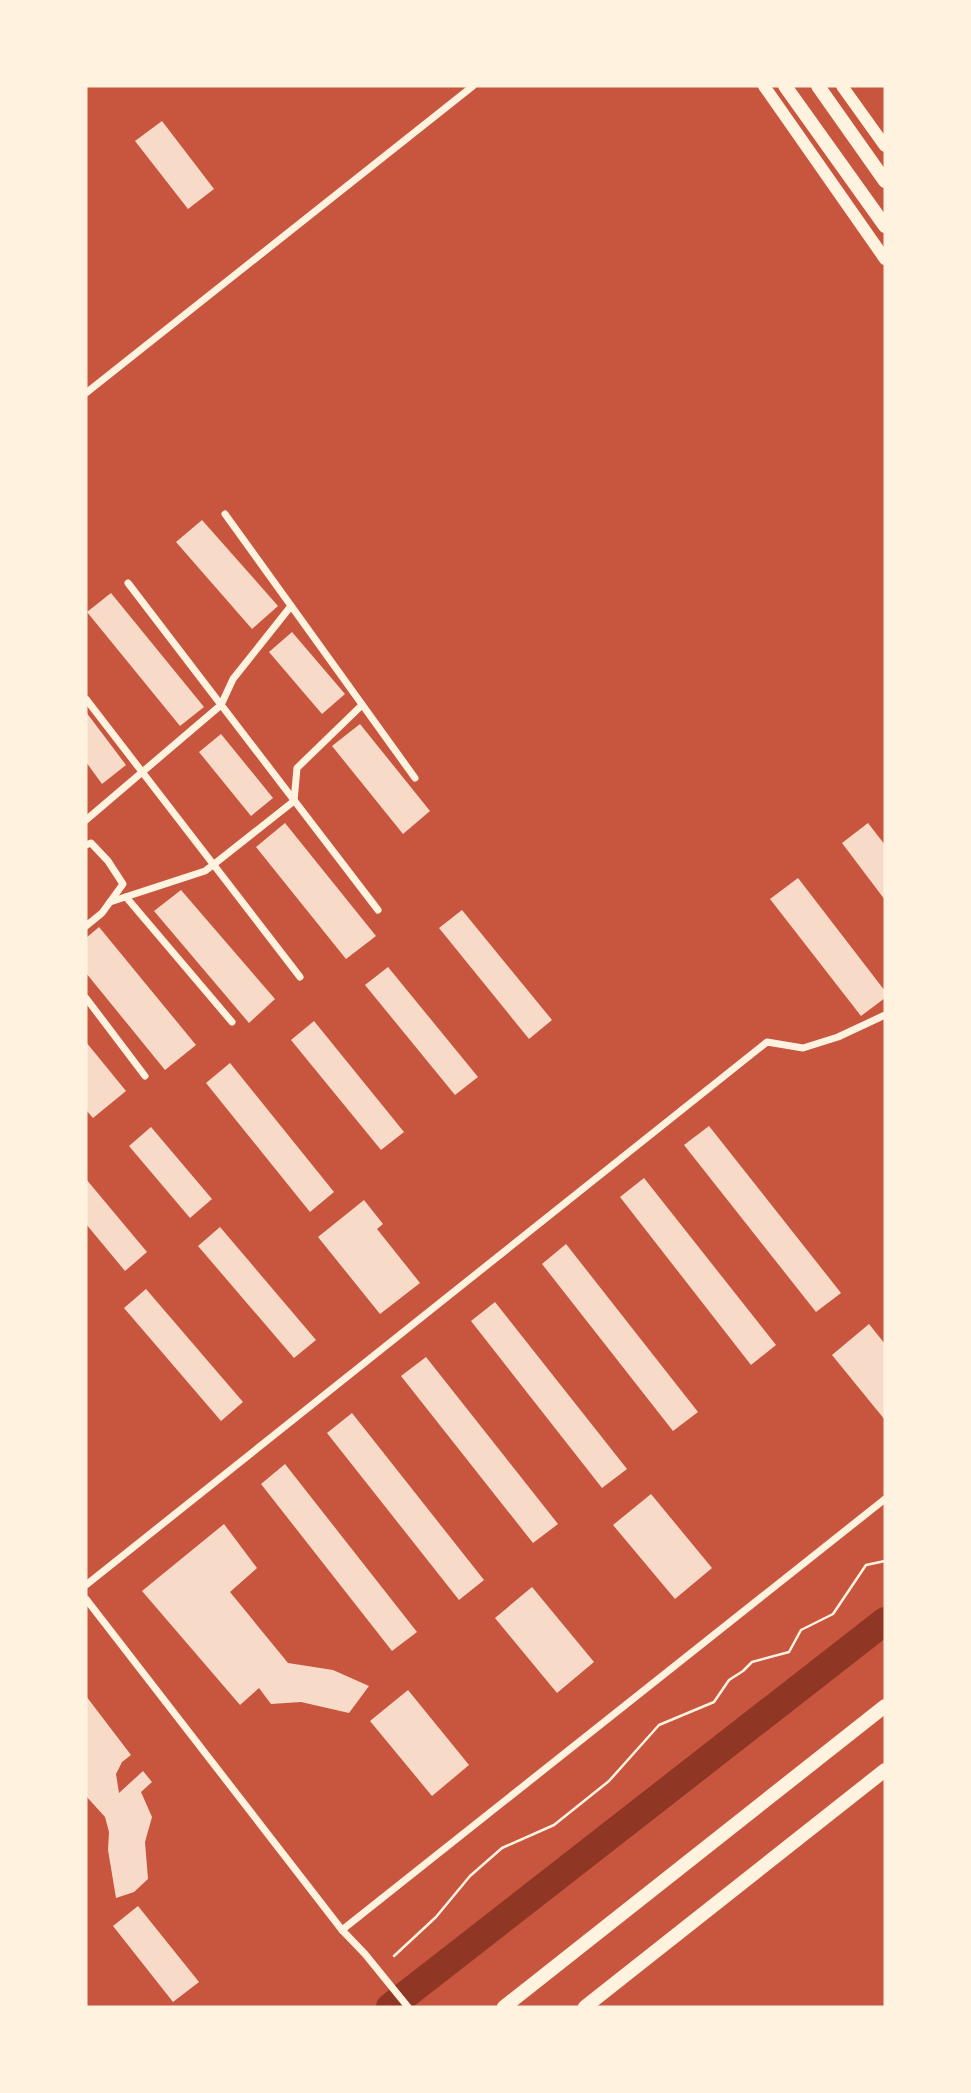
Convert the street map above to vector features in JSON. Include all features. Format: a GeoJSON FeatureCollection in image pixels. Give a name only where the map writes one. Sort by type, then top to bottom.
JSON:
{"type":"FeatureCollection","features":[{"type":"Feature","properties":{"kind":"main road"},"geometry":{"type":"LineString","coordinates":[[765,86],[885,259]]}},
{"type":"Feature","properties":{"kind":"main road"},"geometry":{"type":"LineString","coordinates":[[785,86],[885,226]]}},
{"type":"Feature","properties":{"kind":"main road"},"geometry":{"type":"LineString","coordinates":[[818,86],[885,181]]}},
{"type":"Feature","properties":{"kind":"main road"},"geometry":{"type":"LineString","coordinates":[[842,86],[885,146]]}},
{"type":"Feature","properties":{"kind":"main road"},"geometry":{"type":"LineString","coordinates":[[504,2007],[885,1706]]}},
{"type":"Feature","properties":{"kind":"main road"},"geometry":{"type":"LineString","coordinates":[[585,2007],[885,1769]]}},
{"type":"Feature","properties":{"kind":"street"},"geometry":{"type":"LineString","coordinates":[[86,393],[473,86]]}},
{"type":"Feature","properties":{"kind":"street"},"geometry":{"type":"LineString","coordinates":[[225,514],[415,778]]}},
{"type":"Feature","properties":{"kind":"street"},"geometry":{"type":"LineString","coordinates":[[128,583],[378,911]]}},
{"type":"Feature","properties":{"kind":"street"},"geometry":{"type":"LineString","coordinates":[[86,820],[221,705],[233,679],[291,606]]}},
{"type":"Feature","properties":{"kind":"street"},"geometry":{"type":"LineString","coordinates":[[86,699],[300,977]]}},
{"type":"Feature","properties":{"kind":"street"},"geometry":{"type":"LineString","coordinates":[[110,902],[205,871],[213,865],[294,801],[297,768],[362,705]]}},
{"type":"Feature","properties":{"kind":"street"},"geometry":{"type":"LineString","coordinates":[[86,845],[91,843],[108,861],[123,884],[102,913],[86,926]]}},
{"type":"Feature","properties":{"kind":"street"},"geometry":{"type":"LineString","coordinates":[[126,897],[232,1022]]}},
{"type":"Feature","properties":{"kind":"street"},"geometry":{"type":"LineString","coordinates":[[86,998],[145,1076]]}},
{"type":"Feature","properties":{"kind":"street"},"geometry":{"type":"LineString","coordinates":[[86,1585],[767,1042],[803,1048],[838,1037],[885,1015]]}},
{"type":"Feature","properties":{"kind":"street"},"geometry":{"type":"LineString","coordinates":[[342,1930],[885,1499]]}},
{"type":"Feature","properties":{"kind":"street"},"geometry":{"type":"LineString","coordinates":[[86,1599],[342,1930],[408,2007]]}},
{"type":"Feature","properties":{"kind":"path"},"geometry":{"type":"LineString","coordinates":[[394,1956],[436,1917],[470,1876],[502,1848],[554,1825],[609,1781],[659,1725],[714,1702],[729,1680],[752,1662],[789,1653],[801,1630],[833,1614],[866,1565],[885,1561]]}},
{"type":"Feature","properties":{"kind":"building"},"geometry":{"type":"Polygon","coordinates":[[[162,121],[214,189],[188,209],[135,141],[162,121]]]}},
{"type":"Feature","properties":{"kind":"building"},"geometry":{"type":"Polygon","coordinates":[[[202,520],[278,606],[252,629],[176,542],[202,520]]]}},
{"type":"Feature","properties":{"kind":"building"},"geometry":{"type":"Polygon","coordinates":[[[111,593],[204,707],[180,726],[87,612],[111,593]]]}},
{"type":"Feature","properties":{"kind":"building"},"geometry":{"type":"Polygon","coordinates":[[[292,632],[345,694],[322,714],[269,652],[292,632]]]}},
{"type":"Feature","properties":{"kind":"building"},"geometry":{"type":"Polygon","coordinates":[[[86,712],[126,765],[102,784],[86,762],[86,712]]]}},
{"type":"Feature","properties":{"kind":"building"},"geometry":{"type":"Polygon","coordinates":[[[360,724],[430,811],[403,834],[332,746],[360,724]]]}},
{"type":"Feature","properties":{"kind":"building"},"geometry":{"type":"Polygon","coordinates":[[[221,734],[273,798],[251,816],[199,752],[221,734]]]}},
{"type":"Feature","properties":{"kind":"building"},"geometry":{"type":"Polygon","coordinates":[[[285,823],[376,936],[346,959],[256,847],[285,823]]]}},
{"type":"Feature","properties":{"kind":"building"},"geometry":{"type":"Polygon","coordinates":[[[868,823],[885,845],[885,900],[842,843],[868,823]]]}},
{"type":"Feature","properties":{"kind":"building"},"geometry":{"type":"Polygon","coordinates":[[[798,878],[885,991],[885,998],[861,1016],[770,899],[798,878]]]}},
{"type":"Feature","properties":{"kind":"building"},"geometry":{"type":"Polygon","coordinates":[[[181,890],[275,999],[249,1023],[154,911],[181,890]]]}},
{"type":"Feature","properties":{"kind":"building"},"geometry":{"type":"Polygon","coordinates":[[[462,910],[552,1020],[529,1039],[439,928],[462,910]]]}},
{"type":"Feature","properties":{"kind":"building"},"geometry":{"type":"Polygon","coordinates":[[[99,927],[196,1045],[165,1070],[86,973],[86,938],[99,927]]]}},
{"type":"Feature","properties":{"kind":"building"},"geometry":{"type":"Polygon","coordinates":[[[388,967],[478,1077],[455,1095],[365,985],[388,967]]]}},
{"type":"Feature","properties":{"kind":"building"},"geometry":{"type":"Polygon","coordinates":[[[314,1021],[404,1132],[381,1150],[291,1040],[314,1021]]]}},
{"type":"Feature","properties":{"kind":"building"},"geometry":{"type":"Polygon","coordinates":[[[86,1042],[126,1091],[93,1118],[86,1110],[86,1042]]]}},
{"type":"Feature","properties":{"kind":"building"},"geometry":{"type":"Polygon","coordinates":[[[230,1063],[334,1192],[310,1212],[206,1083],[230,1063]]]}},
{"type":"Feature","properties":{"kind":"building"},"geometry":{"type":"Polygon","coordinates":[[[709,1126],[841,1293],[816,1312],[684,1145],[709,1126]]]}},
{"type":"Feature","properties":{"kind":"building"},"geometry":{"type":"Polygon","coordinates":[[[151,1127],[212,1199],[190,1218],[129,1146],[151,1127]]]}},
{"type":"Feature","properties":{"kind":"building"},"geometry":{"type":"Polygon","coordinates":[[[644,1178],[776,1345],[751,1365],[620,1197],[644,1178]]]}},
{"type":"Feature","properties":{"kind":"building"},"geometry":{"type":"Polygon","coordinates":[[[86,1179],[147,1252],[125,1271],[86,1224],[86,1179]]]}},
{"type":"Feature","properties":{"kind":"building"},"geometry":{"type":"Polygon","coordinates":[[[364,1200],[383,1224],[377,1229],[420,1283],[380,1314],[318,1237],[364,1200]]]}},
{"type":"Feature","properties":{"kind":"building"},"geometry":{"type":"Polygon","coordinates":[[[220,1227],[316,1340],[294,1358],[198,1246],[220,1227]]]}},
{"type":"Feature","properties":{"kind":"building"},"geometry":{"type":"Polygon","coordinates":[[[566,1244],[698,1412],[673,1431],[542,1264],[566,1244]]]}},
{"type":"Feature","properties":{"kind":"building"},"geometry":{"type":"Polygon","coordinates":[[[146,1289],[243,1402],[221,1421],[124,1308],[146,1289]]]}},
{"type":"Feature","properties":{"kind":"building"},"geometry":{"type":"Polygon","coordinates":[[[495,1302],[627,1469],[602,1488],[471,1321],[495,1302]]]}},
{"type":"Feature","properties":{"kind":"building"},"geometry":{"type":"Polygon","coordinates":[[[869,1324],[885,1344],[885,1420],[832,1355],[869,1324]]]}},
{"type":"Feature","properties":{"kind":"building"},"geometry":{"type":"Polygon","coordinates":[[[426,1357],[558,1524],[533,1543],[401,1376],[426,1357]]]}},
{"type":"Feature","properties":{"kind":"building"},"geometry":{"type":"Polygon","coordinates":[[[352,1413],[484,1580],[459,1600],[327,1433],[352,1413]]]}},
{"type":"Feature","properties":{"kind":"building"},"geometry":{"type":"Polygon","coordinates":[[[285,1464],[417,1632],[392,1651],[261,1484],[285,1464]]]}},
{"type":"Feature","properties":{"kind":"building"},"geometry":{"type":"Polygon","coordinates":[[[651,1494],[712,1568],[675,1599],[613,1525],[651,1494]]]}},
{"type":"Feature","properties":{"kind":"building"},"geometry":{"type":"Polygon","coordinates":[[[224,1524],[257,1568],[230,1592],[288,1663],[333,1670],[369,1686],[349,1713],[301,1702],[271,1704],[259,1688],[240,1705],[142,1591],[224,1524]]]}},
{"type":"Feature","properties":{"kind":"building"},"geometry":{"type":"Polygon","coordinates":[[[532,1587],[594,1662],[557,1693],[495,1618],[532,1587]]]}},
{"type":"Feature","properties":{"kind":"building"},"geometry":{"type":"Polygon","coordinates":[[[408,1690],[469,1765],[432,1796],[370,1721],[408,1690]]]}},
{"type":"Feature","properties":{"kind":"building"},"geometry":{"type":"Polygon","coordinates":[[[86,1696],[131,1755],[122,1762],[116,1774],[119,1793],[143,1771],[152,1782],[141,1792],[152,1817],[145,1842],[148,1879],[134,1892],[116,1898],[105,1817],[86,1796],[86,1696]]]}},
{"type":"Feature","properties":{"kind":"building"},"geometry":{"type":"Polygon","coordinates":[[[138,1906],[199,1982],[173,2002],[113,1926],[138,1906]]]}},
{"type":"Feature","properties":{"kind":"waterway"},"geometry":{"type":"LineString","coordinates":[[390,2007],[885,1621]]}}]}
